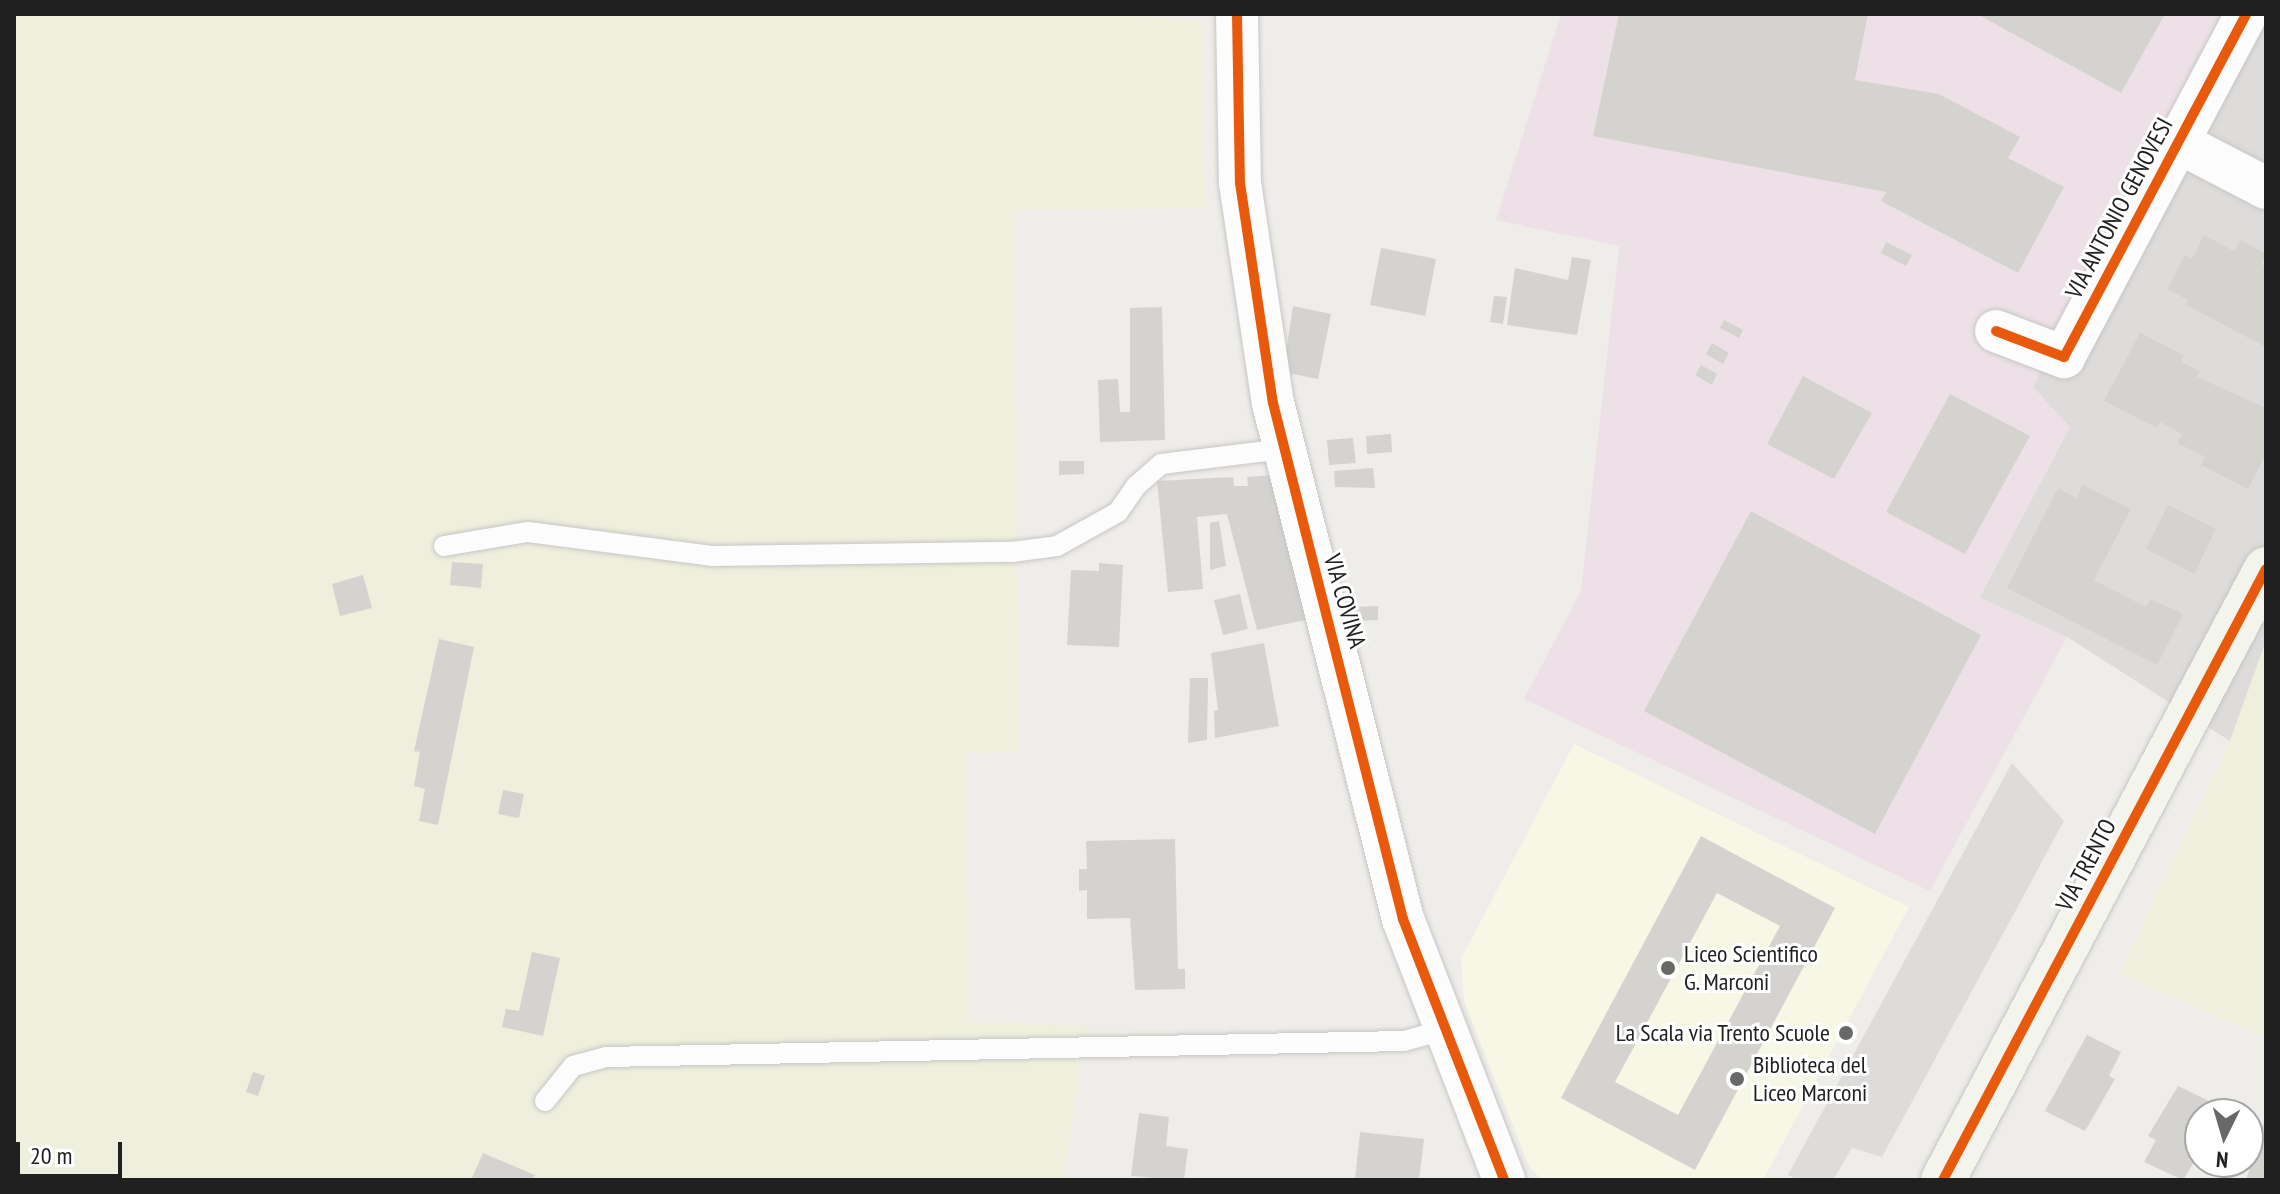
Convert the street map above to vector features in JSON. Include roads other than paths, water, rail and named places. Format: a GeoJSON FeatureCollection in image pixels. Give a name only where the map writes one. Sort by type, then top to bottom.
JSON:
{"type":"FeatureCollection","features":[{"type":"Feature","properties":{"kind":"street","name":"VIA COVINA"},"geometry":{"type":"LineString","coordinates":[[1237,14],[1240,183],[1284,449],[1403,919],[1448,1029],[1481,1131],[1504,1180]]}},
{"type":"Feature","properties":{"kind":"street","name":"VIA ANTONIO GENOVESI"},"geometry":{"type":"LineString","coordinates":[[1996,331],[2064,357],[2246,14]]}},
{"type":"Feature","properties":{"kind":"street","name":"VIA ANTONIO GENOVESI"},"geometry":{"type":"LineString","coordinates":[[2178,142],[2266,188]]}},
{"type":"Feature","properties":{"kind":"street","name":"VIA TRENTO"},"geometry":{"type":"LineString","coordinates":[[1943,1180],[2266,569]]}},
{"type":"Feature","properties":{"kind":"lane"},"geometry":{"type":"LineString","coordinates":[[444,546],[528,532],[713,556],[1012,552],[1057,546],[1118,512],[1136,486],[1161,464],[1284,449]]}},
{"type":"Feature","properties":{"kind":"lane"},"geometry":{"type":"LineString","coordinates":[[545,1101],[573,1066],[606,1057],[1404,1041],[1448,1029]]}},
{"type":"Feature","properties":{"kind":"place","name":"Liceo Scientifico G. Marconi"},"geometry":{"type":"Point","coordinates":[1668,968]}},
{"type":"Feature","properties":{"kind":"place","name":"La Scala via Trento Scuole"},"geometry":{"type":"Point","coordinates":[1846,1033]}},
{"type":"Feature","properties":{"kind":"place","name":"Biblioteca del Liceo Marconi"},"geometry":{"type":"Point","coordinates":[1737,1079]}}]}
